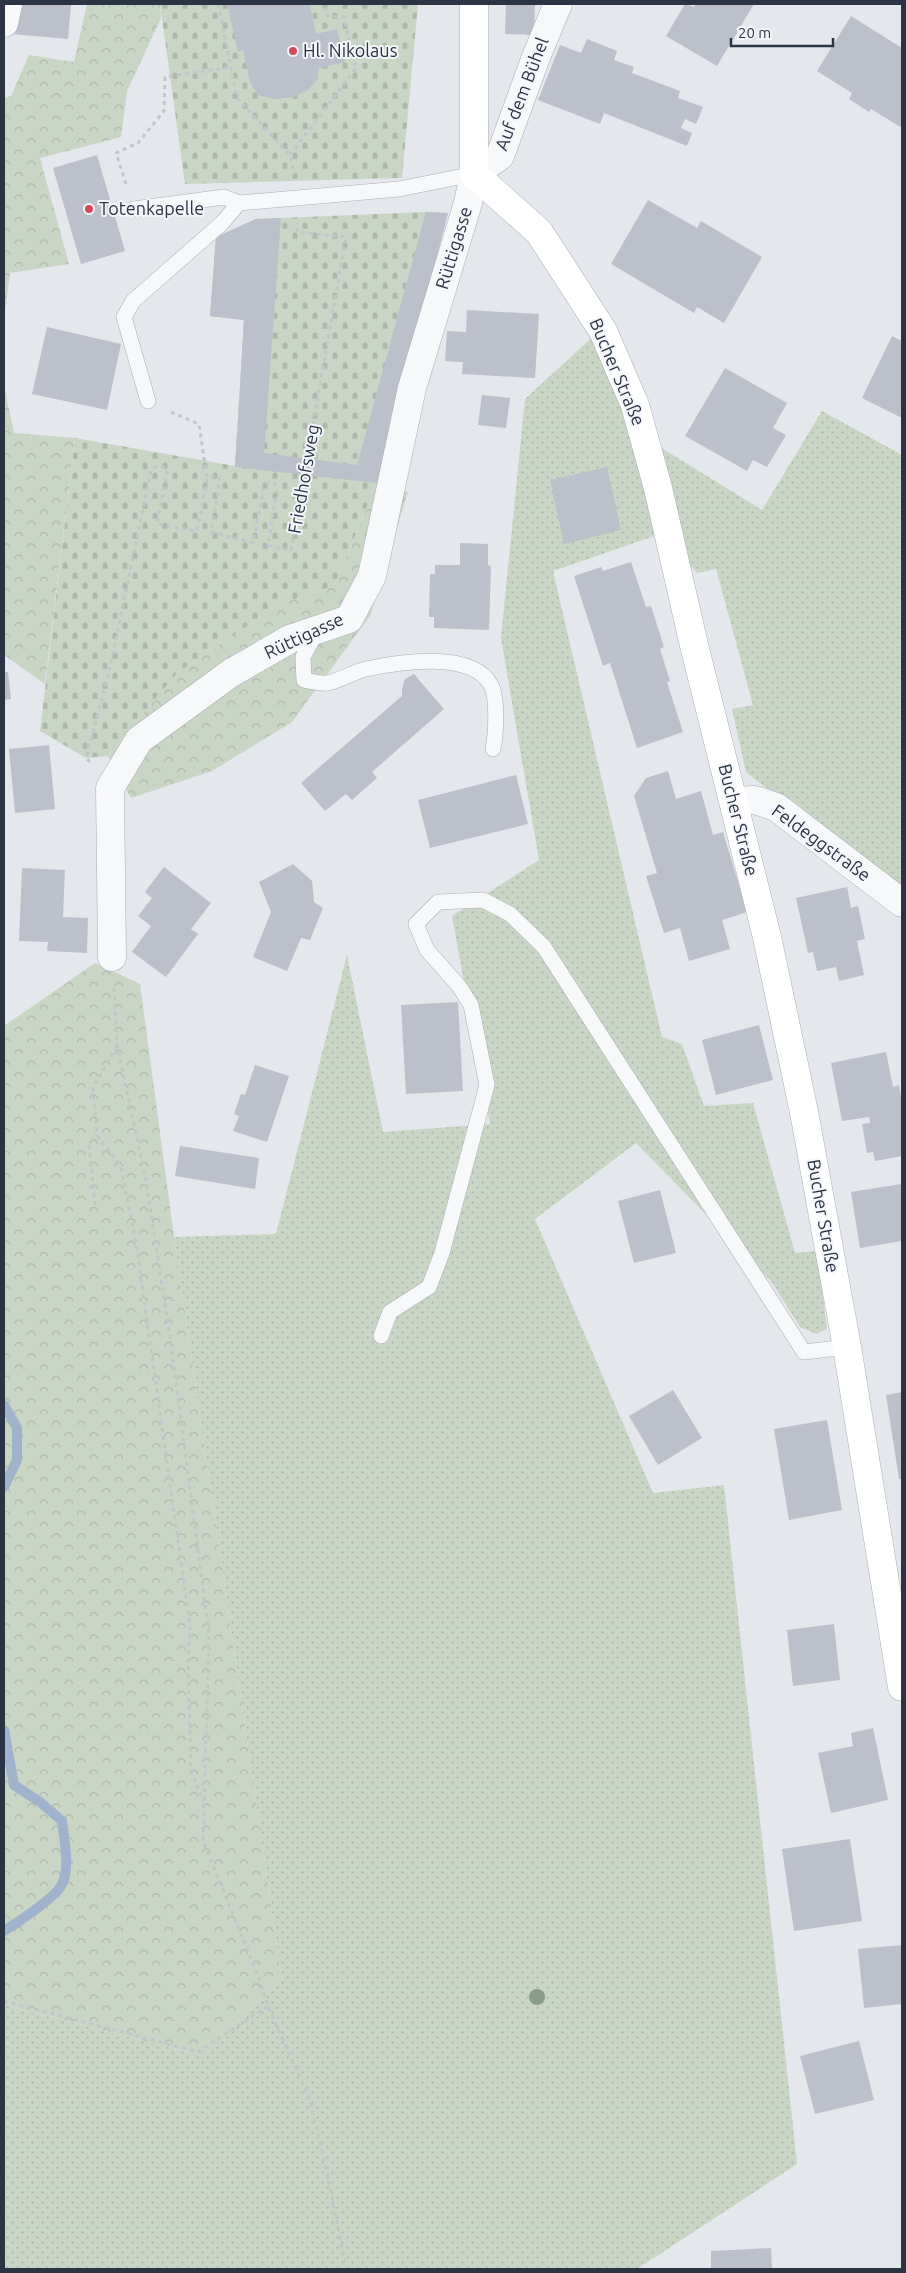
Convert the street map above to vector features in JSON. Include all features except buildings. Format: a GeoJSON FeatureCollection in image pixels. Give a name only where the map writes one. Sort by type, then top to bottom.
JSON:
{"type":"FeatureCollection","features":[{"type":"Feature","properties":{"kind":"street"},"geometry":{"type":"LineString","coordinates":[[4,23],[8,4]]}},
{"type":"Feature","properties":{"kind":"street"},"geometry":{"type":"LineString","coordinates":[[474,4],[474,174]]}},
{"type":"Feature","properties":{"kind":"street","name":"Auf dem Bühel"},"geometry":{"type":"LineString","coordinates":[[474,174],[500,156],[536,57],[558,4]]}},
{"type":"Feature","properties":{"kind":"street","name":"Rüttigasse"},"geometry":{"type":"LineString","coordinates":[[110,788],[139,740],[231,673],[290,639],[349,619],[372,576],[412,388],[474,174]]}},
{"type":"Feature","properties":{"kind":"street","name":"Bucher Straße"},"geometry":{"type":"LineString","coordinates":[[474,174],[539,232],[603,331],[635,405],[658,488],[694,645],[768,937],[802,1102],[847,1347],[902,1688]]}},
{"type":"Feature","properties":{"kind":"street"},"geometry":{"type":"LineString","coordinates":[[110,788],[112,957]]}},
{"type":"Feature","properties":{"kind":"street","name":"Feldeggstraße"},"geometry":{"type":"LineString","coordinates":[[734,801],[755,800],[776,807],[902,903]]}},
{"type":"Feature","properties":{"kind":"lane"},"geometry":{"type":"LineString","coordinates":[[134,209],[224,196],[239,203],[399,189],[474,174]]}},
{"type":"Feature","properties":{"kind":"lane"},"geometry":{"type":"LineString","coordinates":[[148,401],[124,317],[133,301],[222,223],[239,203]]}},
{"type":"Feature","properties":{"kind":"lane"},"geometry":{"type":"LineString","coordinates":[[317,629],[303,657],[304,680],[326,684],[364,669],[405,662],[444,662],[477,669],[492,685],[497,728],[493,749]]}},
{"type":"Feature","properties":{"kind":"lane"},"geometry":{"type":"LineString","coordinates":[[381,1336],[390,1312],[429,1287],[442,1253],[487,1085],[471,1005],[459,986],[427,950],[416,924],[438,902],[483,900],[510,914],[544,947],[804,1352],[847,1347]]}},
{"type":"Feature","properties":{"kind":"path"},"geometry":{"type":"LineString","coordinates":[[218,4],[237,98],[290,155],[356,68],[344,17],[327,16],[324,4]]}},
{"type":"Feature","properties":{"kind":"path"},"geometry":{"type":"LineString","coordinates":[[134,209],[116,153],[138,143],[164,111],[165,77],[231,67]]}},
{"type":"Feature","properties":{"kind":"path","name":"Friedhofsweg"},"geometry":{"type":"LineString","coordinates":[[207,480],[215,475],[220,480],[211,532],[253,543],[264,487],[267,483],[275,484],[277,488],[268,545],[292,551],[346,237],[297,232],[298,198]]}},
{"type":"Feature","properties":{"kind":"path"},"geometry":{"type":"LineString","coordinates":[[110,788],[86,758],[109,672],[151,470],[156,466],[161,466],[166,468],[167,472],[158,524],[197,530],[207,480],[199,424],[148,401]]}},
{"type":"Feature","properties":{"kind":"path"},"geometry":{"type":"LineString","coordinates":[[112,957],[117,1046],[146,1180],[170,1337],[209,1634],[203,1841],[258,1976],[268,2006],[310,2100],[328,2177],[346,2269]]}},
{"type":"Feature","properties":{"kind":"path"},"geometry":{"type":"LineString","coordinates":[[117,1046],[93,1088],[97,1135],[121,1167],[136,1243],[190,1626],[188,1665],[191,1770],[204,1805]]}},
{"type":"Feature","properties":{"kind":"path"},"geometry":{"type":"LineString","coordinates":[[95,1205],[90,1144],[97,1135]]}},
{"type":"Feature","properties":{"kind":"path"},"geometry":{"type":"LineString","coordinates":[[4,2001],[198,2052],[268,2006]]}},
{"type":"Feature","properties":{"kind":"green space"},"geometry":{"type":"Polygon","coordinates":[[[87,4],[160,4],[161,18],[127,91],[121,137],[40,158],[69,264],[10,273],[4,319],[4,99],[11,96],[29,55],[74,62],[87,4]]]}},
{"type":"Feature","properties":{"kind":"green space"},"geometry":{"type":"Polygon","coordinates":[[[160,4],[418,4],[402,178],[185,184],[160,4]]]}},
{"type":"Feature","properties":{"kind":"green space"},"geometry":{"type":"Polygon","coordinates":[[[426,212],[448,213],[377,483],[334,586],[282,603],[177,673],[108,756],[86,758],[40,731],[75,438],[235,466],[244,320],[210,316],[216,237],[256,219],[426,212]]]}},
{"type":"Feature","properties":{"kind":"green space"},"geometry":{"type":"Polygon","coordinates":[[[599,331],[639,434],[762,510],[822,411],[902,455],[902,890],[788,798],[765,787],[746,772],[732,709],[753,705],[716,569],[697,573],[663,533],[553,571],[662,1037],[682,1044],[704,1106],[753,1103],[795,1253],[817,1251],[827,1329],[816,1334],[800,1327],[771,1281],[636,1143],[535,1219],[653,1493],[724,1485],[797,2164],[637,2269],[4,2269],[4,2005],[200,2055],[282,1981],[174,1237],[276,1234],[347,955],[383,1132],[490,1124],[452,916],[539,860],[501,638],[525,399],[599,331]]]}},
{"type":"Feature","properties":{"kind":"green space"},"geometry":{"type":"Polygon","coordinates":[[[4,386],[14,433],[75,438],[45,684],[4,655],[4,386]]]}},
{"type":"Feature","properties":{"kind":"green space"},"geometry":{"type":"Polygon","coordinates":[[[377,483],[408,492],[370,616],[292,722],[212,771],[131,798],[108,756],[177,673],[282,603],[334,586],[377,483]]]}},
{"type":"Feature","properties":{"kind":"green space"},"geometry":{"type":"Polygon","coordinates":[[[95,963],[140,984],[174,1237],[282,1981],[200,2055],[4,2005],[4,1026],[95,963]]]}},
{"type":"Feature","properties":{"kind":"waterway"},"geometry":{"type":"LineString","coordinates":[[4,1405],[17,1428],[17,1460],[4,1487]]}},
{"type":"Feature","properties":{"kind":"waterway"},"geometry":{"type":"LineString","coordinates":[[4,1730],[14,1785],[40,1802],[62,1821],[66,1863],[64,1880],[57,1891],[35,1910],[4,1931]]}},
{"type":"Feature","properties":{"kind":"place","name":"Hl. Nikolaus"},"geometry":{"type":"Point","coordinates":[293,51]}},
{"type":"Feature","properties":{"kind":"place","name":"Totenkapelle"},"geometry":{"type":"Point","coordinates":[89,209]}}]}
